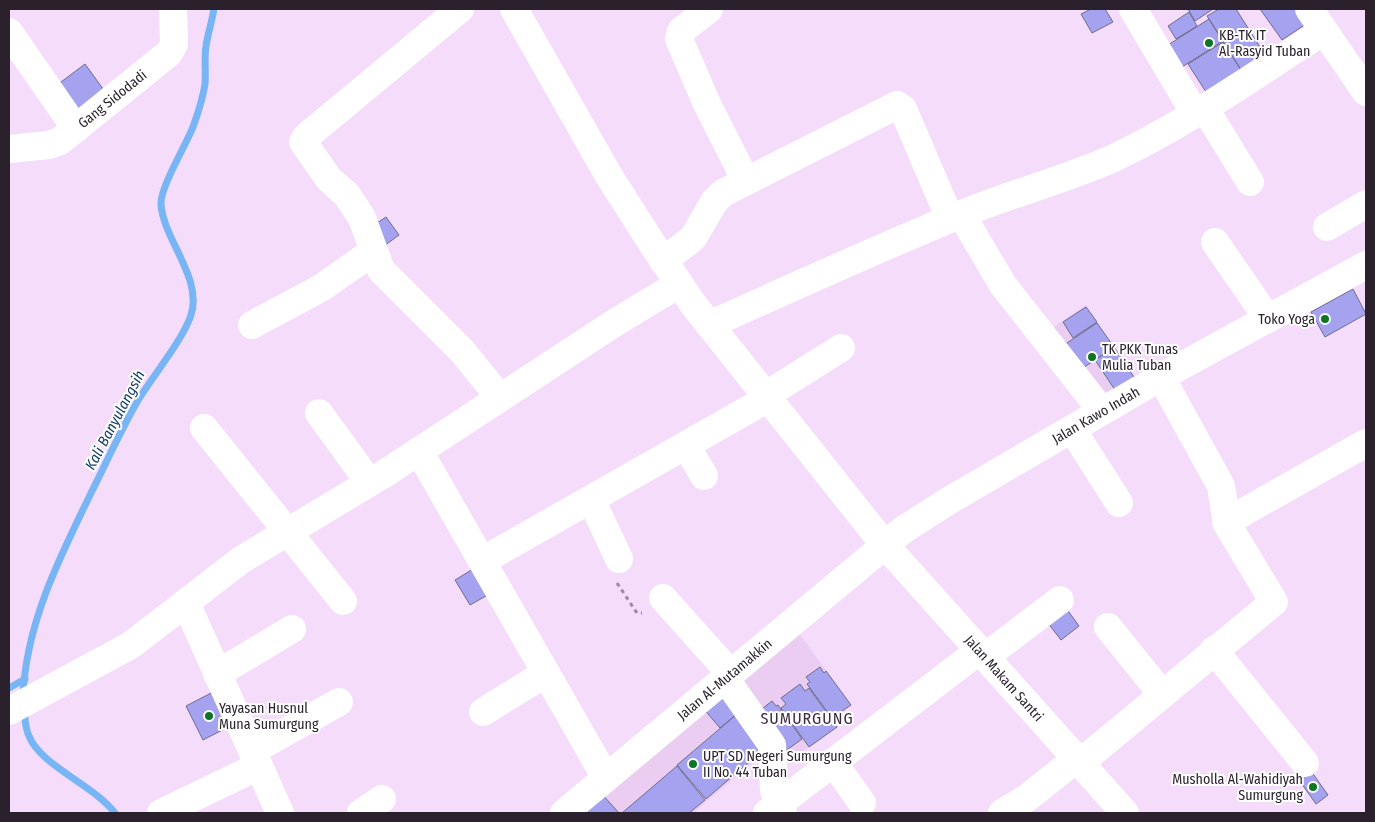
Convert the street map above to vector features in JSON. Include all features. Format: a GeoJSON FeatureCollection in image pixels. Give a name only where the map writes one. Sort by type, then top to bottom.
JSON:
{"type":"FeatureCollection","features":[{"type":"Feature","properties":{"kind":"street","name":"Gang Sidodadi"},"geometry":{"type":"LineString","coordinates":[[9,149],[53,144],[76,129],[170,53],[174,40],[173,9]]}},
{"type":"Feature","properties":{"kind":"street"},"geometry":{"type":"LineString","coordinates":[[460,9],[304,140],[305,145],[328,179],[347,195],[362,218],[381,270],[469,359],[500,398]]}},
{"type":"Feature","properties":{"kind":"street","name":"Jalan Makam Santri"},"geometry":{"type":"LineString","coordinates":[[514,9],[609,176],[663,261],[709,325],[884,544],[1125,813]]}},
{"type":"Feature","properties":{"kind":"street"},"geometry":{"type":"LineString","coordinates":[[710,9],[680,32],[679,39],[707,104],[746,181]]}},
{"type":"Feature","properties":{"kind":"street"},"geometry":{"type":"LineString","coordinates":[[1133,9],[1199,110],[1250,182]]}},
{"type":"Feature","properties":{"kind":"street"},"geometry":{"type":"LineString","coordinates":[[1309,9],[1366,92]]}},
{"type":"Feature","properties":{"kind":"street"},"geometry":{"type":"LineString","coordinates":[[709,325],[956,217],[1102,163],[1139,145],[1199,110],[1324,31]]}},
{"type":"Feature","properties":{"kind":"street"},"geometry":{"type":"LineString","coordinates":[[9,32],[76,129]]}},
{"type":"Feature","properties":{"kind":"street"},"geometry":{"type":"LineString","coordinates":[[663,261],[693,238],[719,196],[899,105],[903,109],[956,217],[1003,285],[1102,411]]}},
{"type":"Feature","properties":{"kind":"street"},"geometry":{"type":"LineString","coordinates":[[1327,227],[1366,204]]}},
{"type":"Feature","properties":{"kind":"street"},"geometry":{"type":"LineString","coordinates":[[1215,242],[1268,319]]}},
{"type":"Feature","properties":{"kind":"street"},"geometry":{"type":"LineString","coordinates":[[252,325],[321,288],[374,251]]}},
{"type":"Feature","properties":{"kind":"street","name":"Jalan Kawo Indah"},"geometry":{"type":"LineString","coordinates":[[884,544],[936,509],[1161,377],[1268,319],[1363,274]]}},
{"type":"Feature","properties":{"kind":"street"},"geometry":{"type":"LineString","coordinates":[[9,711],[131,644],[225,571],[287,531],[420,451],[616,322],[679,284]]}},
{"type":"Feature","properties":{"kind":"street"},"geometry":{"type":"LineString","coordinates":[[482,561],[686,445],[842,348]]}},
{"type":"Feature","properties":{"kind":"street"},"geometry":{"type":"LineString","coordinates":[[1002,813],[1027,798],[1078,761],[1274,602],[1226,522],[1221,486],[1161,377]]}},
{"type":"Feature","properties":{"kind":"street"},"geometry":{"type":"LineString","coordinates":[[319,413],[369,482]]}},
{"type":"Feature","properties":{"kind":"street"},"geometry":{"type":"LineString","coordinates":[[204,428],[343,601]]}},
{"type":"Feature","properties":{"kind":"street"},"geometry":{"type":"LineString","coordinates":[[1072,429],[1119,503]]}},
{"type":"Feature","properties":{"kind":"street"},"geometry":{"type":"LineString","coordinates":[[1226,522],[1366,443]]}},
{"type":"Feature","properties":{"kind":"street"},"geometry":{"type":"LineString","coordinates":[[686,445],[704,476]]}},
{"type":"Feature","properties":{"kind":"street"},"geometry":{"type":"LineString","coordinates":[[420,451],[606,778]]}},
{"type":"Feature","properties":{"kind":"street"},"geometry":{"type":"LineString","coordinates":[[591,499],[619,559]]}},
{"type":"Feature","properties":{"kind":"street","name":"Jalan Al-Mutamakkin"},"geometry":{"type":"LineString","coordinates":[[567,812],[884,544]]}},
{"type":"Feature","properties":{"kind":"street"},"geometry":{"type":"LineString","coordinates":[[663,598],[728,676],[772,745],[776,810]]}},
{"type":"Feature","properties":{"kind":"street"},"geometry":{"type":"LineString","coordinates":[[776,810],[834,762],[982,654],[1060,600]]}},
{"type":"Feature","properties":{"kind":"street"},"geometry":{"type":"LineString","coordinates":[[186,603],[280,813]]}},
{"type":"Feature","properties":{"kind":"street"},"geometry":{"type":"LineString","coordinates":[[1108,627],[1162,694]]}},
{"type":"Feature","properties":{"kind":"street"},"geometry":{"type":"LineString","coordinates":[[217,674],[292,629]]}},
{"type":"Feature","properties":{"kind":"street"},"geometry":{"type":"LineString","coordinates":[[1214,650],[1305,763]]}},
{"type":"Feature","properties":{"kind":"street"},"geometry":{"type":"LineString","coordinates":[[483,712],[546,673]]}},
{"type":"Feature","properties":{"kind":"street"},"geometry":{"type":"LineString","coordinates":[[161,813],[255,759],[340,702]]}},
{"type":"Feature","properties":{"kind":"street"},"geometry":{"type":"LineString","coordinates":[[834,762],[862,803]]}},
{"type":"Feature","properties":{"kind":"path"},"geometry":{"type":"LineString","coordinates":[[619,559],[621,567],[617,584],[638,614],[663,598]]}},
{"type":"Feature","properties":{"kind":"shaded area","name":"TK PKK Tunas Mulia Tuban"},"geometry":{"type":"Polygon","coordinates":[[[1086,305],[1137,382],[1100,403],[1045,333],[1086,305]]]}},
{"type":"Feature","properties":{"kind":"shaded area"},"geometry":{"type":"Polygon","coordinates":[[[796,629],[851,705],[839,714],[844,722],[788,762],[733,682],[796,629]]]}},
{"type":"Feature","properties":{"kind":"shaded area","name":"UPT SD Negeri Sumurgung II No. 44 Tuban"},"geometry":{"type":"Polygon","coordinates":[[[728,686],[771,747],[693,813],[577,813],[728,686]]]}},
{"type":"Feature","properties":{"kind":"building"},"geometry":{"type":"Polygon","coordinates":[[[1091,9],[1105,9],[1113,22],[1092,33],[1081,14],[1091,9]]]}},
{"type":"Feature","properties":{"kind":"building"},"geometry":{"type":"Polygon","coordinates":[[[1188,9],[1213,9],[1195,21],[1188,9]]]}},
{"type":"Feature","properties":{"kind":"building"},"geometry":{"type":"Polygon","coordinates":[[[1219,9],[1236,9],[1267,58],[1243,73],[1207,16],[1219,9]]]}},
{"type":"Feature","properties":{"kind":"building"},"geometry":{"type":"Polygon","coordinates":[[[1260,9],[1295,9],[1306,24],[1282,40],[1260,9]]]}},
{"type":"Feature","properties":{"kind":"building"},"geometry":{"type":"Polygon","coordinates":[[[1189,12],[1197,26],[1176,39],[1168,26],[1189,12]]]}},
{"type":"Feature","properties":{"kind":"building"},"geometry":{"type":"Polygon","coordinates":[[[1209,19],[1223,41],[1182,67],[1168,45],[1209,19]]]}},
{"type":"Feature","properties":{"kind":"building"},"geometry":{"type":"Polygon","coordinates":[[[1223,42],[1243,73],[1208,95],[1188,64],[1223,42]]]}},
{"type":"Feature","properties":{"kind":"building"},"geometry":{"type":"Polygon","coordinates":[[[85,64],[106,93],[70,119],[49,91],[85,64]]]}},
{"type":"Feature","properties":{"kind":"building"},"geometry":{"type":"Polygon","coordinates":[[[386,217],[399,235],[384,246],[371,227],[386,217]]]}},
{"type":"Feature","properties":{"kind":"building"},"geometry":{"type":"Polygon","coordinates":[[[1353,289],[1366,314],[1325,337],[1311,312],[1353,289]]]}},
{"type":"Feature","properties":{"kind":"building"},"geometry":{"type":"Polygon","coordinates":[[[1086,307],[1097,322],[1073,338],[1063,322],[1086,307]]]}},
{"type":"Feature","properties":{"kind":"building"},"geometry":{"type":"Polygon","coordinates":[[[1097,323],[1114,347],[1077,372],[1061,347],[1097,323]]]}},
{"type":"Feature","properties":{"kind":"building"},"geometry":{"type":"Polygon","coordinates":[[[1114,347],[1136,380],[1117,393],[1095,360],[1114,347]]]}},
{"type":"Feature","properties":{"kind":"building"},"geometry":{"type":"Polygon","coordinates":[[[478,566],[493,592],[470,605],[455,580],[478,566]]]}},
{"type":"Feature","properties":{"kind":"building"},"geometry":{"type":"Polygon","coordinates":[[[1063,604],[1079,626],[1061,640],[1044,618],[1063,604]]]}},
{"type":"Feature","properties":{"kind":"building"},"geometry":{"type":"Polygon","coordinates":[[[820,667],[824,673],[826,671],[851,705],[832,718],[807,684],[810,682],[806,677],[820,667]]]}},
{"type":"Feature","properties":{"kind":"building"},"geometry":{"type":"Polygon","coordinates":[[[800,684],[805,691],[809,688],[837,727],[809,747],[781,708],[786,704],[781,698],[800,684]]]}},
{"type":"Feature","properties":{"kind":"building"},"geometry":{"type":"Polygon","coordinates":[[[728,687],[743,709],[720,728],[703,708],[728,687]]]}},
{"type":"Feature","properties":{"kind":"building","name":"Yayasan Husnul Muna Sumurgung"},"geometry":{"type":"Polygon","coordinates":[[[215,691],[232,725],[203,740],[186,706],[215,691]]]}},
{"type":"Feature","properties":{"kind":"building"},"geometry":{"type":"Polygon","coordinates":[[[772,701],[776,706],[778,705],[802,739],[784,752],[758,712],[772,701]]]}},
{"type":"Feature","properties":{"kind":"building"},"geometry":{"type":"Polygon","coordinates":[[[743,709],[769,745],[706,799],[677,765],[743,709]]]}},
{"type":"Feature","properties":{"kind":"building"},"geometry":{"type":"Polygon","coordinates":[[[677,766],[705,800],[689,813],[622,813],[677,766]]]}},
{"type":"Feature","properties":{"kind":"building","name":"Musholla Al-Wahidiyah Sumurgung"},"geometry":{"type":"Polygon","coordinates":[[[1311,771],[1328,795],[1316,804],[1299,780],[1311,771]]]}},
{"type":"Feature","properties":{"kind":"building"},"geometry":{"type":"Polygon","coordinates":[[[601,793],[619,813],[578,813],[601,793]]]}},
{"type":"Feature","properties":{"kind":"waterway","name":"Kali Banyulangsih"},"geometry":{"type":"LineString","coordinates":[[23,696],[26,668],[38,614],[58,562],[131,413],[181,336],[191,315],[192,287],[168,231],[161,204],[165,188],[193,127],[202,100],[205,84],[206,46],[214,9]]}},
{"type":"Feature","properties":{"kind":"waterway"},"geometry":{"type":"LineString","coordinates":[[9,688],[25,679]]}},
{"type":"Feature","properties":{"kind":"waterway","name":"Kali Banyulangsih"},"geometry":{"type":"LineString","coordinates":[[24,710],[27,730],[35,747],[56,766],[106,803],[115,813]]}},
{"type":"Feature","properties":{"kind":"place","name":"KB-TK IT Al-Rasyid Tuban"},"geometry":{"type":"Point","coordinates":[1209,43]}},
{"type":"Feature","properties":{"kind":"place","name":"Toko Yoga"},"geometry":{"type":"Point","coordinates":[1325,319]}},
{"type":"Feature","properties":{"kind":"place","name":"TK PKK Tunas Mulia Tuban"},"geometry":{"type":"Point","coordinates":[1092,357]}},
{"type":"Feature","properties":{"kind":"place","name":"Yayasan Husnul Muna Sumurgung"},"geometry":{"type":"Point","coordinates":[209,716]}},
{"type":"Feature","properties":{"kind":"place","name":"UPT SD Negeri Sumurgung II No. 44 Tuban"},"geometry":{"type":"Point","coordinates":[693,764]}},
{"type":"Feature","properties":{"kind":"place","name":"Musholla Al-Wahidiyah Sumurgung"},"geometry":{"type":"Point","coordinates":[1313,787]}},
{"type":"Feature","properties":{"kind":"district","name":"SUMURGUNG"},"geometry":{"type":"Point","coordinates":[807,718]}}]}
